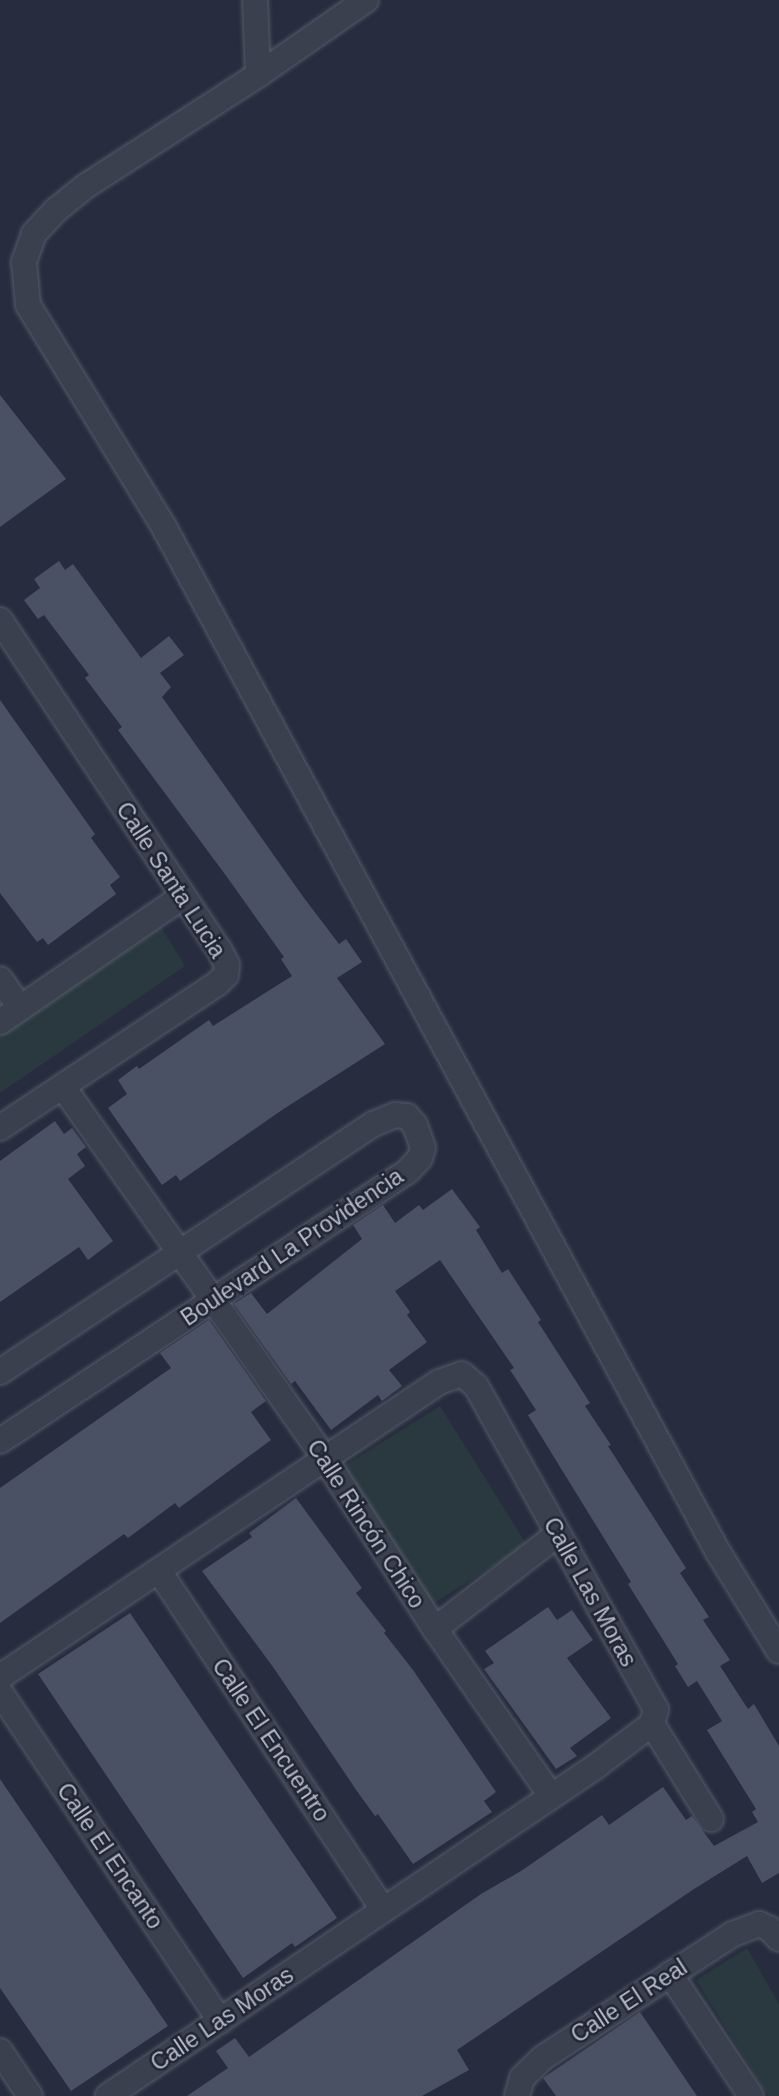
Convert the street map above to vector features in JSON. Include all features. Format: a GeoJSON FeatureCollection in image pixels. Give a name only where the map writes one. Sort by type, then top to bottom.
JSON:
{"type":"FeatureCollection","features":[{"type":"Feature","properties":{"kind":"street"},"geometry":{"type":"LineString","coordinates":[[255,0],[258,22],[258,75]]}},
{"type":"Feature","properties":{"kind":"street"},"geometry":{"type":"LineString","coordinates":[[366,0],[258,75],[87,185],[55,211],[34,234],[24,262],[29,305],[165,528],[718,1552],[779,1651]]}},
{"type":"Feature","properties":{"kind":"street","name":"Calle Santa Lucia"},"geometry":{"type":"LineString","coordinates":[[0,621],[227,965],[226,975],[0,1128]]}},
{"type":"Feature","properties":{"kind":"street"},"geometry":{"type":"LineString","coordinates":[[0,979],[10,1015],[183,896]]}},
{"type":"Feature","properties":{"kind":"street"},"geometry":{"type":"LineString","coordinates":[[63,1087],[178,1254]]}},
{"type":"Feature","properties":{"kind":"street","name":"Boulevard La Providencia"},"geometry":{"type":"LineString","coordinates":[[0,1373],[385,1117],[407,1116],[415,1125],[423,1148],[420,1158],[408,1171],[0,1441]]}},
{"type":"Feature","properties":{"kind":"street","name":"Calle Rincón Chico"},"geometry":{"type":"LineString","coordinates":[[178,1254],[325,1458],[435,1629],[551,1796]]}},
{"type":"Feature","properties":{"kind":"street","name":"Calle Las Moras"},"geometry":{"type":"LineString","coordinates":[[0,1677],[447,1376],[462,1374],[476,1386],[656,1709],[652,1724],[551,1796],[108,2096]]}},
{"type":"Feature","properties":{"kind":"street"},"geometry":{"type":"LineString","coordinates":[[435,1629],[558,1534]]}},
{"type":"Feature","properties":{"kind":"street","name":"Calle El Encuentro"},"geometry":{"type":"LineString","coordinates":[[159,1571],[383,1909]]}},
{"type":"Feature","properties":{"kind":"street","name":"Calle El Encanto"},"geometry":{"type":"LineString","coordinates":[[0,1692],[220,2021]]}},
{"type":"Feature","properties":{"kind":"street"},"geometry":{"type":"LineString","coordinates":[[652,1724],[711,1819]]}},
{"type":"Feature","properties":{"kind":"street","name":"Calle El Real"},"geometry":{"type":"LineString","coordinates":[[517,2096],[522,2078],[544,2057],[733,1934],[759,1924],[770,1929],[779,1939]]}},
{"type":"Feature","properties":{"kind":"street"},"geometry":{"type":"LineString","coordinates":[[670,1974],[751,2096]]}},
{"type":"Feature","properties":{"kind":"street"},"geometry":{"type":"LineString","coordinates":[[0,2051],[30,2096]]}},
{"type":"Feature","properties":{"kind":"shaded area"},"geometry":{"type":"Polygon","coordinates":[[[160,925],[185,966],[0,1093],[0,1032],[160,925]]]}},
{"type":"Feature","properties":{"kind":"shaded area"},"geometry":{"type":"Polygon","coordinates":[[[440,1406],[527,1545],[423,1610],[336,1471],[440,1406]]]}},
{"type":"Feature","properties":{"kind":"shaded area"},"geometry":{"type":"Polygon","coordinates":[[[747,1948],[779,2004],[779,2096],[768,2096],[696,1980],[747,1948]]]}},
{"type":"Feature","properties":{"kind":"building"},"geometry":{"type":"Polygon","coordinates":[[[0,395],[66,479],[0,527],[0,395]]]}},
{"type":"Feature","properties":{"kind":"building"},"geometry":{"type":"Polygon","coordinates":[[[59,561],[65,570],[73,564],[141,658],[169,636],[184,655],[160,673],[171,687],[162,697],[304,898],[339,944],[346,939],[362,962],[337,978],[385,1044],[282,1110],[180,1181],[176,1175],[162,1185],[108,1108],[127,1094],[118,1080],[137,1066],[139,1069],[209,1020],[213,1026],[292,976],[281,959],[284,957],[118,730],[122,727],[85,678],[89,675],[44,615],[38,619],[24,600],[40,588],[34,579],[59,561]]]}},
{"type":"Feature","properties":{"kind":"building"},"geometry":{"type":"Polygon","coordinates":[[[0,700],[95,834],[91,838],[120,877],[110,885],[116,894],[48,945],[43,938],[37,942],[0,893],[0,700]]]}},
{"type":"Feature","properties":{"kind":"building"},"geometry":{"type":"Polygon","coordinates":[[[55,1121],[64,1134],[72,1128],[86,1147],[77,1154],[85,1166],[68,1179],[113,1241],[88,1260],[79,1247],[0,1302],[0,1161],[55,1121]]]}},
{"type":"Feature","properties":{"kind":"building"},"geometry":{"type":"Polygon","coordinates":[[[452,1189],[480,1227],[476,1230],[502,1273],[508,1269],[541,1320],[538,1322],[590,1403],[585,1406],[611,1445],[608,1446],[686,1568],[680,1573],[709,1617],[703,1620],[730,1660],[720,1666],[748,1709],[754,1704],[779,1746],[779,1873],[762,1883],[747,1856],[694,1889],[457,2050],[469,2070],[422,2096],[187,2096],[228,2068],[216,2051],[235,2038],[249,2057],[481,1894],[521,1871],[602,1815],[609,1825],[663,1787],[686,1820],[692,1816],[714,1846],[758,1822],[752,1812],[756,1809],[707,1730],[722,1721],[697,1681],[688,1687],[675,1666],[678,1664],[628,1584],[631,1582],[528,1415],[536,1410],[510,1370],[514,1368],[440,1260],[395,1291],[410,1312],[407,1315],[427,1342],[389,1370],[402,1386],[382,1401],[378,1395],[331,1430],[295,1381],[291,1384],[234,1304],[251,1293],[267,1314],[362,1239],[353,1225],[383,1205],[395,1223],[419,1205],[423,1210],[452,1189]]]}},
{"type":"Feature","properties":{"kind":"building"},"geometry":{"type":"Polygon","coordinates":[[[209,1320],[266,1401],[251,1412],[271,1440],[179,1508],[175,1503],[128,1538],[124,1534],[0,1623],[0,1488],[171,1368],[160,1353],[209,1320]]]}},
{"type":"Feature","properties":{"kind":"building"},"geometry":{"type":"Polygon","coordinates":[[[296,1498],[362,1588],[356,1593],[386,1631],[384,1633],[413,1670],[496,1792],[484,1801],[492,1812],[413,1864],[378,1814],[375,1816],[359,1794],[273,1667],[202,1571],[252,1537],[249,1533],[296,1498]]]}},
{"type":"Feature","properties":{"kind":"building"},"geometry":{"type":"Polygon","coordinates":[[[548,1607],[557,1620],[572,1610],[593,1640],[567,1658],[611,1718],[570,1748],[577,1756],[556,1769],[484,1669],[494,1663],[485,1651],[548,1607]]]}},
{"type":"Feature","properties":{"kind":"building"},"geometry":{"type":"Polygon","coordinates":[[[130,1613],[337,1918],[295,1947],[292,1943],[243,1978],[38,1674],[130,1613]]]}},
{"type":"Feature","properties":{"kind":"building"},"geometry":{"type":"Polygon","coordinates":[[[0,1779],[168,2026],[71,2091],[0,1988],[0,1779]]]}},
{"type":"Feature","properties":{"kind":"building"},"geometry":{"type":"Polygon","coordinates":[[[640,2012],[697,2096],[556,2096],[543,2078],[640,2012]]]}}]}
